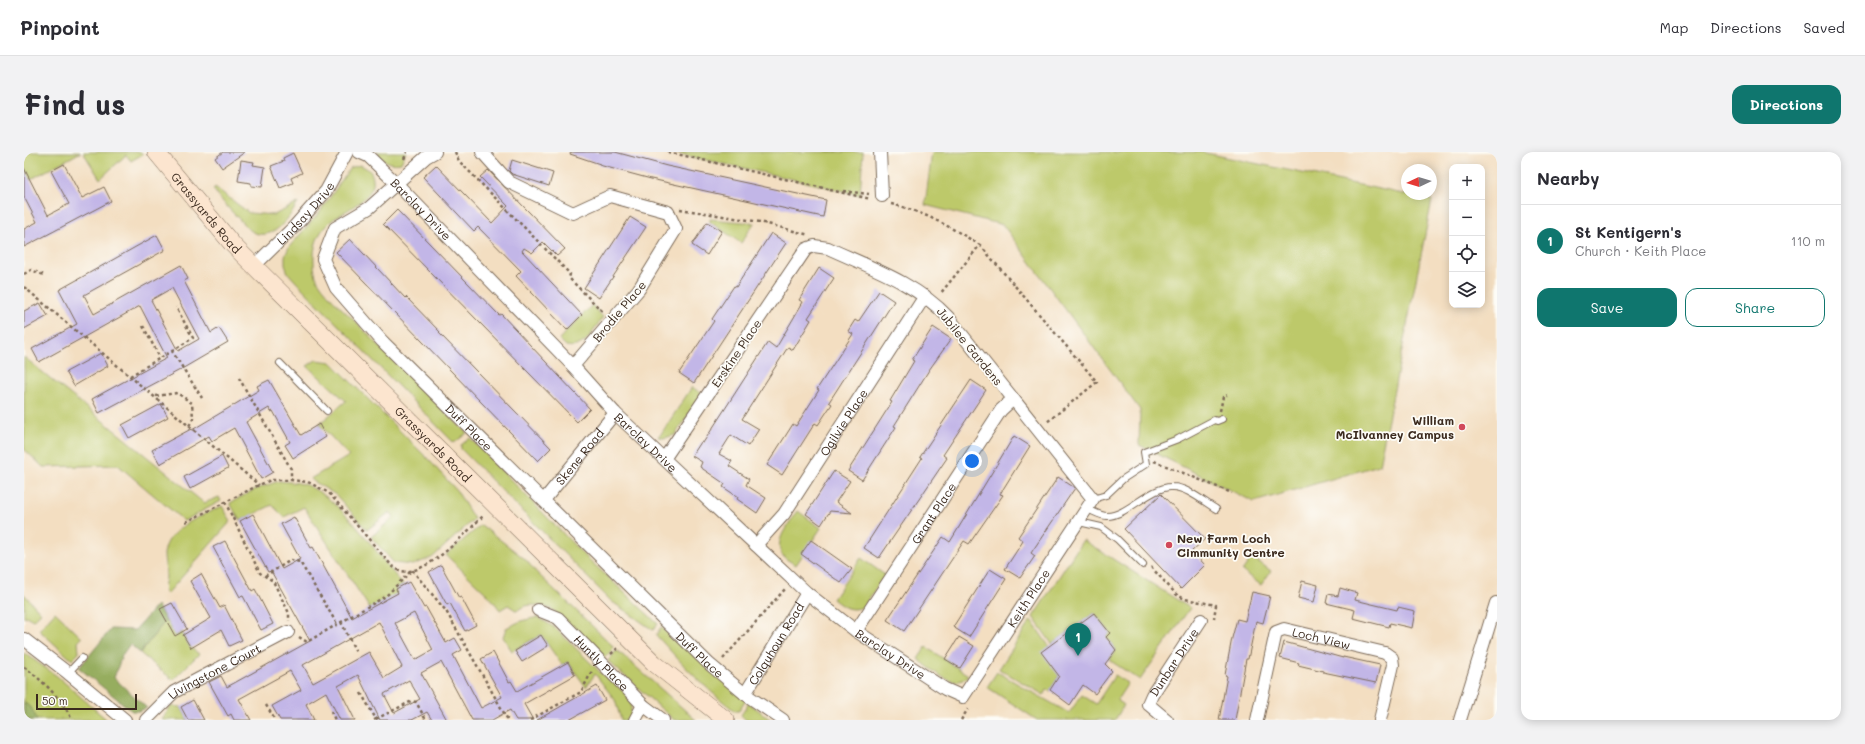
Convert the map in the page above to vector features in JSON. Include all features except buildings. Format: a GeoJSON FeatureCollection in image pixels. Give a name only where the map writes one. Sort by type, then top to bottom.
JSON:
{"type":"FeatureCollection","features":[{"type":"Feature","properties":{"kind":"main road","name":"Grassyards Road"},"geometry":{"type":"LineString","coordinates":[[156,152],[233,245],[254,266],[654,664],[726,720]]}},
{"type":"Feature","properties":{"kind":"street","name":"Lindsay Drive"},"geometry":{"type":"LineString","coordinates":[[254,266],[294,227],[326,191],[347,152]]}},
{"type":"Feature","properties":{"kind":"street","name":"Barclay Drive"},"geometry":{"type":"LineString","coordinates":[[359,152],[368,156],[397,184],[573,366],[615,413],[807,593],[856,631],[945,689],[963,697]]}},
{"type":"Feature","properties":{"kind":"street","name":"Duff Place"},"geometry":{"type":"LineString","coordinates":[[435,152],[426,157],[369,208],[335,228],[323,259],[336,288],[382,341],[715,669],[746,694],[783,720]]}},
{"type":"Feature","properties":{"kind":"street"},"geometry":{"type":"LineString","coordinates":[[482,152],[510,182],[573,213],[610,196],[668,212]]}},
{"type":"Feature","properties":{"kind":"street"},"geometry":{"type":"LineString","coordinates":[[880,152],[880,199]]}},
{"type":"Feature","properties":{"kind":"street","name":"Brodie Place"},"geometry":{"type":"LineString","coordinates":[[573,366],[640,289],[676,229],[668,212]]}},
{"type":"Feature","properties":{"kind":"street","name":"Jubilee Gardens"},"geometry":{"type":"LineString","coordinates":[[808,247],[814,246],[828,248],[906,285],[930,299],[948,317],[1037,429],[1090,504]]}},
{"type":"Feature","properties":{"kind":"street","name":"Erskine Place"},"geometry":{"type":"LineString","coordinates":[[664,459],[808,247]]}},
{"type":"Feature","properties":{"kind":"street","name":"Ogilvie Place"},"geometry":{"type":"LineString","coordinates":[[756,545],[784,514],[930,299]]}},
{"type":"Feature","properties":{"kind":"street","name":"Grant Place"},"geometry":{"type":"LineString","coordinates":[[856,631],[1001,410],[1013,399]]}},
{"type":"Feature","properties":{"kind":"street","name":"Skene Road"},"geometry":{"type":"LineString","coordinates":[[544,500],[615,413]]}},
{"type":"Feature","properties":{"kind":"street","name":"Keith Place"},"geometry":{"type":"LineString","coordinates":[[963,697],[1090,504]]}},
{"type":"Feature","properties":{"kind":"street","name":"Colquhoun Road"},"geometry":{"type":"LineString","coordinates":[[746,694],[807,593]]}},
{"type":"Feature","properties":{"kind":"street"},"geometry":{"type":"LineString","coordinates":[[1460,720],[1496,603]]}},
{"type":"Feature","properties":{"kind":"street","name":"Huntly Place"},"geometry":{"type":"LineString","coordinates":[[538,610],[558,618],[643,705],[663,720]]}},
{"type":"Feature","properties":{"kind":"street","name":"Dunbar Drive"},"geometry":{"type":"LineString","coordinates":[[1167,720],[1148,704],[1152,695],[1201,620]]}},
{"type":"Feature","properties":{"kind":"street","name":"Loch View"},"geometry":{"type":"LineString","coordinates":[[1257,720],[1274,637],[1276,632],[1284,629],[1385,653],[1392,658],[1393,665],[1380,720]]}},
{"type":"Feature","properties":{"kind":"street","name":"Livingstone Court"},"geometry":{"type":"LineString","coordinates":[[146,720],[174,692],[288,632]]}},
{"type":"Feature","properties":{"kind":"street"},"geometry":{"type":"LineString","coordinates":[[24,639],[68,672],[125,720]]}},
{"type":"Feature","properties":{"kind":"street"},"geometry":{"type":"LineString","coordinates":[[635,720],[643,705]]}},
{"type":"Feature","properties":{"kind":"lane"},"geometry":{"type":"LineString","coordinates":[[280,363],[327,411]]}},
{"type":"Feature","properties":{"kind":"lane"},"geometry":{"type":"LineString","coordinates":[[1216,509],[1180,488],[1171,486],[1158,490],[1117,513],[1108,516],[1090,504],[1106,495],[1123,479],[1146,464],[1144,452],[1178,439],[1214,420],[1220,420]]}},
{"type":"Feature","properties":{"kind":"lane"},"geometry":{"type":"LineString","coordinates":[[1079,522],[1101,527],[1117,539],[1141,563]]}},
{"type":"Feature","properties":{"kind":"lane"},"geometry":{"type":"LineString","coordinates":[[68,672],[82,658]]}},
{"type":"Feature","properties":{"kind":"path"},"geometry":{"type":"LineString","coordinates":[[455,152],[460,161],[570,274],[569,278],[612,320]]}},
{"type":"Feature","properties":{"kind":"path"},"geometry":{"type":"LineString","coordinates":[[668,152],[830,190],[880,199],[912,210],[952,228],[980,245],[1097,382],[1037,429]]}},
{"type":"Feature","properties":{"kind":"path"},"geometry":{"type":"LineString","coordinates":[[830,190],[880,199]]}},
{"type":"Feature","properties":{"kind":"path"},"geometry":{"type":"LineString","coordinates":[[668,212],[683,209],[760,222],[809,234],[808,247]]}},
{"type":"Feature","properties":{"kind":"path"},"geometry":{"type":"LineString","coordinates":[[930,299],[980,245]]}},
{"type":"Feature","properties":{"kind":"path"},"geometry":{"type":"LineString","coordinates":[[24,274],[30,270],[44,275]]}},
{"type":"Feature","properties":{"kind":"path"},"geometry":{"type":"LineString","coordinates":[[24,287],[259,485]]}},
{"type":"Feature","properties":{"kind":"path"},"geometry":{"type":"LineString","coordinates":[[130,376],[193,338],[176,307]]}},
{"type":"Feature","properties":{"kind":"path"},"geometry":{"type":"LineString","coordinates":[[143,326],[160,358]]}},
{"type":"Feature","properties":{"kind":"path"},"geometry":{"type":"LineString","coordinates":[[172,351],[202,398]]}},
{"type":"Feature","properties":{"kind":"path"},"geometry":{"type":"LineString","coordinates":[[239,378],[291,469],[291,480]]}},
{"type":"Feature","properties":{"kind":"path"},"geometry":{"type":"LineString","coordinates":[[156,396],[177,393],[192,403],[193,419],[189,426]]}},
{"type":"Feature","properties":{"kind":"path"},"geometry":{"type":"LineString","coordinates":[[1220,420],[1223,397],[1227,395]]}},
{"type":"Feature","properties":{"kind":"path"},"geometry":{"type":"LineString","coordinates":[[1144,456],[1232,493]]}},
{"type":"Feature","properties":{"kind":"path"},"geometry":{"type":"LineString","coordinates":[[186,522],[271,480],[308,482],[329,493],[392,566],[400,571],[412,570],[427,565],[495,506]]}},
{"type":"Feature","properties":{"kind":"path"},"geometry":{"type":"LineString","coordinates":[[225,502],[260,573],[272,581],[289,613],[288,632],[307,642],[386,596],[412,570]]}},
{"type":"Feature","properties":{"kind":"path"},"geometry":{"type":"LineString","coordinates":[[265,576],[292,560],[300,562],[337,624]]}},
{"type":"Feature","properties":{"kind":"path"},"geometry":{"type":"LineString","coordinates":[[1141,563],[1146,561],[1177,595],[1186,599],[1216,605],[1213,622],[1201,620]]}},
{"type":"Feature","properties":{"kind":"path"},"geometry":{"type":"LineString","coordinates":[[412,570],[446,611],[508,720]]}},
{"type":"Feature","properties":{"kind":"path"},"geometry":{"type":"LineString","coordinates":[[715,669],[793,580]]}},
{"type":"Feature","properties":{"kind":"path"},"geometry":{"type":"LineString","coordinates":[[341,622],[357,654]]}},
{"type":"Feature","properties":{"kind":"path"},"geometry":{"type":"LineString","coordinates":[[530,720],[581,692],[590,673],[629,639]]}},
{"type":"Feature","properties":{"kind":"path"},"geometry":{"type":"LineString","coordinates":[[466,646],[470,644]]}},
{"type":"Feature","properties":{"kind":"path"},"geometry":{"type":"LineString","coordinates":[[24,667],[36,675],[68,711],[72,720]]}},
{"type":"Feature","properties":{"kind":"path"},"geometry":{"type":"LineString","coordinates":[[361,692],[375,720],[412,701],[416,702],[426,720]]}},
{"type":"Feature","properties":{"kind":"path"},"geometry":{"type":"LineString","coordinates":[[266,704],[275,720]]}},
{"type":"Feature","properties":{"kind":"path"},"geometry":{"type":"LineString","coordinates":[[330,711],[335,720]]}},
{"type":"Feature","properties":{"kind":"green space"},"geometry":{"type":"Polygon","coordinates":[[[24,152],[81,152],[24,183],[24,152]]]}},
{"type":"Feature","properties":{"kind":"green space"},"geometry":{"type":"Polygon","coordinates":[[[83,152],[141,152],[143,154],[131,161],[126,155],[100,179],[83,152]]]}},
{"type":"Feature","properties":{"kind":"green space"},"geometry":{"type":"Polygon","coordinates":[[[377,152],[406,152],[401,163],[393,164],[387,162],[377,152]]]}},
{"type":"Feature","properties":{"kind":"green space"},"geometry":{"type":"Polygon","coordinates":[[[671,152],[863,152],[860,195],[813,184],[671,152]]]}},
{"type":"Feature","properties":{"kind":"green space"},"geometry":{"type":"Polygon","coordinates":[[[932,152],[1201,152],[1401,194],[1401,200],[1432,200],[1379,465],[1254,502],[1139,445],[1140,410],[1003,225],[925,205],[932,152]]]}},
{"type":"Feature","properties":{"kind":"green space"},"geometry":{"type":"Polygon","coordinates":[[[360,165],[372,174],[373,186],[364,198],[335,218],[322,231],[314,251],[314,267],[316,277],[322,287],[333,299],[467,433],[454,443],[296,282],[288,273],[285,265],[285,256],[289,247],[320,212],[350,168],[360,165]]]}},
{"type":"Feature","properties":{"kind":"green space"},"geometry":{"type":"Polygon","coordinates":[[[215,187],[249,213],[274,215],[298,203],[287,219],[277,229],[266,234],[259,234],[250,230],[244,225],[213,189],[215,187]]]}},
{"type":"Feature","properties":{"kind":"green space"},"geometry":{"type":"Polygon","coordinates":[[[710,219],[754,223],[741,243],[710,222],[710,219]]]}},
{"type":"Feature","properties":{"kind":"green space"},"geometry":{"type":"Polygon","coordinates":[[[592,305],[603,317],[584,342],[579,345],[566,346],[559,339],[592,305]]]}},
{"type":"Feature","properties":{"kind":"green space"},"geometry":{"type":"Polygon","coordinates":[[[24,357],[204,503],[219,497],[221,501],[184,521],[118,465],[43,467],[24,449],[24,357]]]}},
{"type":"Feature","properties":{"kind":"green space"},"geometry":{"type":"Polygon","coordinates":[[[316,360],[331,362],[429,460],[457,491],[474,519],[433,557],[413,565],[394,563],[371,537],[394,517],[390,512],[367,530],[336,495],[310,479],[349,456],[319,424],[346,401],[307,366],[316,360]]]}},
{"type":"Feature","properties":{"kind":"green space"},"geometry":{"type":"Polygon","coordinates":[[[692,387],[702,394],[675,435],[664,438],[659,437],[692,387]]]}},
{"type":"Feature","properties":{"kind":"green space"},"geometry":{"type":"Polygon","coordinates":[[[470,438],[582,553],[658,624],[653,630],[611,601],[461,449],[461,445],[470,438]]]}},
{"type":"Feature","properties":{"kind":"green space"},"geometry":{"type":"Polygon","coordinates":[[[279,481],[303,484],[317,490],[344,513],[358,528],[403,585],[396,589],[398,593],[370,609],[304,507],[284,517],[272,505],[240,521],[230,503],[256,489],[279,481]]]}},
{"type":"Feature","properties":{"kind":"green space"},"geometry":{"type":"Polygon","coordinates":[[[222,506],[231,521],[167,594],[164,587],[166,576],[164,554],[166,545],[171,537],[186,524],[222,506]]]}},
{"type":"Feature","properties":{"kind":"green space"},"geometry":{"type":"Polygon","coordinates":[[[798,511],[821,528],[796,565],[783,556],[780,550],[780,544],[783,532],[798,511]]]}},
{"type":"Feature","properties":{"kind":"green space"},"geometry":{"type":"Polygon","coordinates":[[[481,525],[525,559],[537,573],[611,644],[613,647],[612,651],[604,658],[552,609],[543,606],[529,605],[517,611],[508,605],[500,610],[490,597],[446,555],[481,525]]]}},
{"type":"Feature","properties":{"kind":"green space"},"geometry":{"type":"Polygon","coordinates":[[[1083,540],[1190,608],[1140,680],[1109,660],[1116,650],[1106,637],[1110,633],[1094,613],[1052,644],[1033,617],[1083,540]]]}},
{"type":"Feature","properties":{"kind":"green space"},"geometry":{"type":"Polygon","coordinates":[[[1252,557],[1271,571],[1261,585],[1242,571],[1252,557]]]}},
{"type":"Feature","properties":{"kind":"green space"},"geometry":{"type":"Polygon","coordinates":[[[861,558],[885,575],[863,607],[850,609],[833,599],[861,558]]]}},
{"type":"Feature","properties":{"kind":"green space"},"geometry":{"type":"Polygon","coordinates":[[[24,594],[41,613],[33,620],[26,616],[24,618],[24,594]]]}},
{"type":"Feature","properties":{"kind":"green space"},"geometry":{"type":"Polygon","coordinates":[[[157,605],[166,620],[140,653],[130,644],[122,655],[114,678],[147,708],[139,711],[132,711],[79,668],[111,629],[135,630],[157,605]]]}},
{"type":"Feature","properties":{"kind":"green space"},"geometry":{"type":"Polygon","coordinates":[[[55,612],[82,638],[78,642],[79,653],[72,660],[39,630],[55,612]]]}},
{"type":"Feature","properties":{"kind":"green space"},"geometry":{"type":"Polygon","coordinates":[[[538,617],[555,628],[600,672],[628,695],[631,704],[631,720],[621,720],[615,700],[595,674],[586,687],[568,662],[562,665],[541,635],[512,651],[503,637],[506,628],[521,621],[538,617]]]}},
{"type":"Feature","properties":{"kind":"green space"},"geometry":{"type":"Polygon","coordinates":[[[166,620],[175,636],[182,632],[191,648],[199,654],[173,680],[140,653],[166,620]]]}},
{"type":"Feature","properties":{"kind":"green space"},"geometry":{"type":"Polygon","coordinates":[[[1031,620],[1049,646],[1059,676],[1050,691],[1047,690],[1044,695],[999,669],[1031,620]]]}},
{"type":"Feature","properties":{"kind":"green space"},"geometry":{"type":"Polygon","coordinates":[[[661,627],[746,700],[739,711],[735,711],[713,693],[675,656],[656,635],[661,627]]]}},
{"type":"Feature","properties":{"kind":"green space"},"geometry":{"type":"Polygon","coordinates":[[[926,647],[968,675],[963,680],[956,681],[950,680],[936,673],[918,659],[926,647]]]}},
{"type":"Feature","properties":{"kind":"green space"},"geometry":{"type":"Polygon","coordinates":[[[616,651],[619,652],[696,720],[674,720],[608,661],[616,651]]]}},
{"type":"Feature","properties":{"kind":"green space"},"geometry":{"type":"Polygon","coordinates":[[[24,653],[57,676],[107,720],[24,720],[24,653]]]}},
{"type":"Feature","properties":{"kind":"green space"},"geometry":{"type":"Polygon","coordinates":[[[997,672],[1069,713],[1082,695],[1096,704],[1115,675],[1128,683],[1117,700],[1124,705],[1115,720],[1037,720],[987,687],[997,672]]]}},
{"type":"Feature","properties":{"kind":"green space"},"geometry":{"type":"Polygon","coordinates":[[[24,702],[32,709],[37,720],[24,720],[24,702]]]}},
{"type":"Feature","properties":{"kind":"green space"},"geometry":{"type":"Polygon","coordinates":[[[749,703],[771,720],[746,720],[741,715],[749,703]]]}},
{"type":"Feature","properties":{"kind":"green space"},"geometry":{"type":"Polygon","coordinates":[[[171,706],[181,707],[188,720],[162,720],[171,706]]]}},
{"type":"Feature","properties":{"kind":"place","name":"William McIlvanney Campus"},"geometry":{"type":"Point","coordinates":[1462,427]}},
{"type":"Feature","properties":{"kind":"place","name":"New Farm Loch Cimmunity Centre"},"geometry":{"type":"Point","coordinates":[1169,545]}},
{"type":"Feature","properties":{"kind":"place","name":"St Kentigern's"},"geometry":{"type":"Point","coordinates":[1078,656]}}]}
